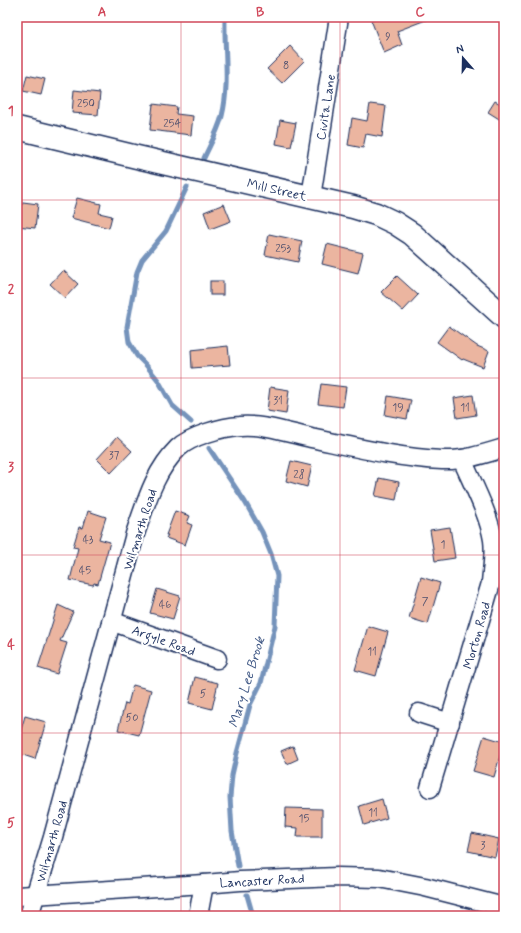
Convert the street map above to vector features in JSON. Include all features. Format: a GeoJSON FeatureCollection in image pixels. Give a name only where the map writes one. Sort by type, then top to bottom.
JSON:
{"type":"FeatureCollection","features":[{"type":"Feature","properties":{"kind":"street","name":"Civita Lane"},"geometry":{"type":"LineString","coordinates":[[311,196],[339,17]]}},
{"type":"Feature","properties":{"kind":"street","name":"Mill Street"},"geometry":{"type":"LineString","coordinates":[[17,128],[137,157],[311,196],[376,214],[395,223],[412,234],[504,317]]}},
{"type":"Feature","properties":{"kind":"street","name":"Wilmarth Road"},"geometry":{"type":"LineString","coordinates":[[29,916],[53,837],[135,534],[151,486],[166,462],[179,447],[195,438],[215,430],[240,426],[268,428],[400,456],[443,460],[462,459],[504,448]]}},
{"type":"Feature","properties":{"kind":"street","name":"Morton Road"},"geometry":{"type":"LineString","coordinates":[[430,788],[491,583],[494,559],[493,540],[462,459]]}},
{"type":"Feature","properties":{"kind":"street","name":"Argyle Road"},"geometry":{"type":"LineString","coordinates":[[111,621],[217,659]]}},
{"type":"Feature","properties":{"kind":"street"},"geometry":{"type":"LineString","coordinates":[[419,713],[450,723]]}},
{"type":"Feature","properties":{"kind":"street","name":"Lancaster Road"},"geometry":{"type":"LineString","coordinates":[[17,896],[337,876],[379,878],[426,887],[504,907]]}},
{"type":"Feature","properties":{"kind":"street"},"geometry":{"type":"LineString","coordinates":[[198,916],[204,884]]}},
{"type":"Feature","properties":{"kind":"building"},"geometry":{"type":"Polygon","coordinates":[[[379,17],[431,18],[397,31],[402,45],[384,53],[371,20],[379,17]]]}},
{"type":"Feature","properties":{"kind":"building"},"geometry":{"type":"Polygon","coordinates":[[[290,46],[304,61],[282,83],[267,69],[290,46]]]}},
{"type":"Feature","properties":{"kind":"building"},"geometry":{"type":"Polygon","coordinates":[[[27,75],[45,79],[41,95],[23,91],[27,75]]]}},
{"type":"Feature","properties":{"kind":"building"},"geometry":{"type":"Polygon","coordinates":[[[74,90],[100,93],[98,115],[72,113],[74,90]]]}},
{"type":"Feature","properties":{"kind":"building"},"geometry":{"type":"Polygon","coordinates":[[[495,101],[504,106],[504,122],[488,112],[495,101]]]}},
{"type":"Feature","properties":{"kind":"building"},"geometry":{"type":"Polygon","coordinates":[[[153,104],[177,107],[176,114],[193,116],[191,135],[150,130],[153,104]]]}},
{"type":"Feature","properties":{"kind":"building"},"geometry":{"type":"Polygon","coordinates":[[[370,104],[386,106],[382,137],[366,134],[363,148],[348,145],[352,118],[367,121],[370,104]]]}},
{"type":"Feature","properties":{"kind":"building"},"geometry":{"type":"Polygon","coordinates":[[[280,120],[296,123],[291,147],[276,144],[280,120]]]}},
{"type":"Feature","properties":{"kind":"building"},"geometry":{"type":"Polygon","coordinates":[[[77,198],[101,204],[99,213],[112,216],[109,228],[71,218],[77,198]]]}},
{"type":"Feature","properties":{"kind":"building"},"geometry":{"type":"Polygon","coordinates":[[[23,202],[38,204],[35,228],[17,226],[17,204],[23,204],[23,202]]]}},
{"type":"Feature","properties":{"kind":"building"},"geometry":{"type":"Polygon","coordinates":[[[224,204],[231,221],[210,229],[204,212],[224,204]]]}},
{"type":"Feature","properties":{"kind":"building"},"geometry":{"type":"Polygon","coordinates":[[[269,234],[302,241],[298,262],[265,255],[269,234]]]}},
{"type":"Feature","properties":{"kind":"building"},"geometry":{"type":"Polygon","coordinates":[[[327,244],[363,253],[358,273],[322,264],[327,244]]]}},
{"type":"Feature","properties":{"kind":"building"},"geometry":{"type":"Polygon","coordinates":[[[63,270],[78,284],[65,298],[50,284],[63,270]]]}},
{"type":"Feature","properties":{"kind":"building"},"geometry":{"type":"Polygon","coordinates":[[[397,276],[418,295],[403,311],[381,292],[397,276]]]}},
{"type":"Feature","properties":{"kind":"building"},"geometry":{"type":"Polygon","coordinates":[[[210,281],[223,281],[223,295],[210,295],[210,281]]]}},
{"type":"Feature","properties":{"kind":"building"},"geometry":{"type":"Polygon","coordinates":[[[449,326],[477,346],[489,351],[483,367],[463,359],[462,360],[437,342],[449,326]]]}},
{"type":"Feature","properties":{"kind":"building"},"geometry":{"type":"Polygon","coordinates":[[[228,346],[230,365],[192,368],[191,350],[228,346]]]}},
{"type":"Feature","properties":{"kind":"building"},"geometry":{"type":"Polygon","coordinates":[[[321,384],[346,387],[343,407],[318,404],[321,384]]]}},
{"type":"Feature","properties":{"kind":"building"},"geometry":{"type":"Polygon","coordinates":[[[270,387],[289,390],[286,414],[267,411],[270,387]]]}},
{"type":"Feature","properties":{"kind":"building"},"geometry":{"type":"Polygon","coordinates":[[[473,395],[476,415],[457,418],[454,398],[473,395]]]}},
{"type":"Feature","properties":{"kind":"building"},"geometry":{"type":"Polygon","coordinates":[[[388,396],[411,400],[407,419],[385,415],[388,396]]]}},
{"type":"Feature","properties":{"kind":"building"},"geometry":{"type":"Polygon","coordinates":[[[117,437],[132,451],[111,473],[97,459],[117,437]]]}},
{"type":"Feature","properties":{"kind":"building"},"geometry":{"type":"Polygon","coordinates":[[[291,461],[312,466],[307,487],[286,481],[291,461]]]}},
{"type":"Feature","properties":{"kind":"building"},"geometry":{"type":"Polygon","coordinates":[[[379,478],[399,482],[396,500],[375,496],[379,478]]]}},
{"type":"Feature","properties":{"kind":"building"},"geometry":{"type":"Polygon","coordinates":[[[88,511],[106,517],[99,539],[110,542],[98,584],[94,583],[93,585],[70,580],[78,548],[73,547],[79,527],[83,528],[88,511]]]}},
{"type":"Feature","properties":{"kind":"building"},"geometry":{"type":"Polygon","coordinates":[[[175,511],[190,516],[187,523],[192,525],[185,545],[166,538],[175,511]]]}},
{"type":"Feature","properties":{"kind":"building"},"geometry":{"type":"Polygon","coordinates":[[[450,527],[455,558],[435,561],[430,530],[450,527]]]}},
{"type":"Feature","properties":{"kind":"building"},"geometry":{"type":"Polygon","coordinates":[[[421,577],[440,583],[428,624],[409,618],[421,577]]]}},
{"type":"Feature","properties":{"kind":"building"},"geometry":{"type":"Polygon","coordinates":[[[157,589],[180,596],[173,619],[150,613],[157,589]]]}},
{"type":"Feature","properties":{"kind":"building"},"geometry":{"type":"Polygon","coordinates":[[[58,605],[73,612],[60,641],[67,643],[57,674],[38,668],[58,605]]]}},
{"type":"Feature","properties":{"kind":"building"},"geometry":{"type":"Polygon","coordinates":[[[368,626],[388,632],[376,676],[355,670],[368,626]]]}},
{"type":"Feature","properties":{"kind":"building"},"geometry":{"type":"Polygon","coordinates":[[[195,677],[218,683],[212,709],[189,703],[195,677]]]}},
{"type":"Feature","properties":{"kind":"building"},"geometry":{"type":"Polygon","coordinates":[[[133,685],[151,690],[139,735],[118,730],[125,703],[128,704],[133,685]]]}},
{"type":"Feature","properties":{"kind":"building"},"geometry":{"type":"Polygon","coordinates":[[[25,716],[46,722],[35,759],[17,753],[17,743],[25,716]]]}},
{"type":"Feature","properties":{"kind":"building"},"geometry":{"type":"Polygon","coordinates":[[[484,736],[504,742],[494,777],[473,771],[484,736]]]}},
{"type":"Feature","properties":{"kind":"building"},"geometry":{"type":"Polygon","coordinates":[[[293,746],[298,759],[287,764],[281,751],[293,746]]]}},
{"type":"Feature","properties":{"kind":"building"},"geometry":{"type":"Polygon","coordinates":[[[382,799],[387,818],[364,825],[359,806],[382,799]]]}},
{"type":"Feature","properties":{"kind":"building"},"geometry":{"type":"Polygon","coordinates":[[[286,808],[322,809],[322,837],[297,837],[298,828],[285,827],[286,808]]]}},
{"type":"Feature","properties":{"kind":"building"},"geometry":{"type":"Polygon","coordinates":[[[472,833],[499,839],[495,857],[468,851],[472,833]]]}},
{"type":"Feature","properties":{"kind":"waterway","name":"Mary Lee Brook"},"geometry":{"type":"LineString","coordinates":[[204,158],[214,138],[222,116],[226,92],[225,17]]}},
{"type":"Feature","properties":{"kind":"waterway","name":"Mary Lee Brook"},"geometry":{"type":"LineString","coordinates":[[187,187],[166,231],[142,260],[137,272],[127,327],[129,342],[137,356],[158,380],[172,405],[191,422]]}},
{"type":"Feature","properties":{"kind":"waterway","name":"Mary Lee Brook"},"geometry":{"type":"LineString","coordinates":[[209,448],[245,502],[262,532],[271,554],[277,576],[275,626],[261,683],[250,705],[232,775],[230,797],[232,831],[238,866]]}},
{"type":"Feature","properties":{"kind":"waterway","name":"Mary Lee Brook"},"geometry":{"type":"LineString","coordinates":[[247,895],[253,916]]}}]}
